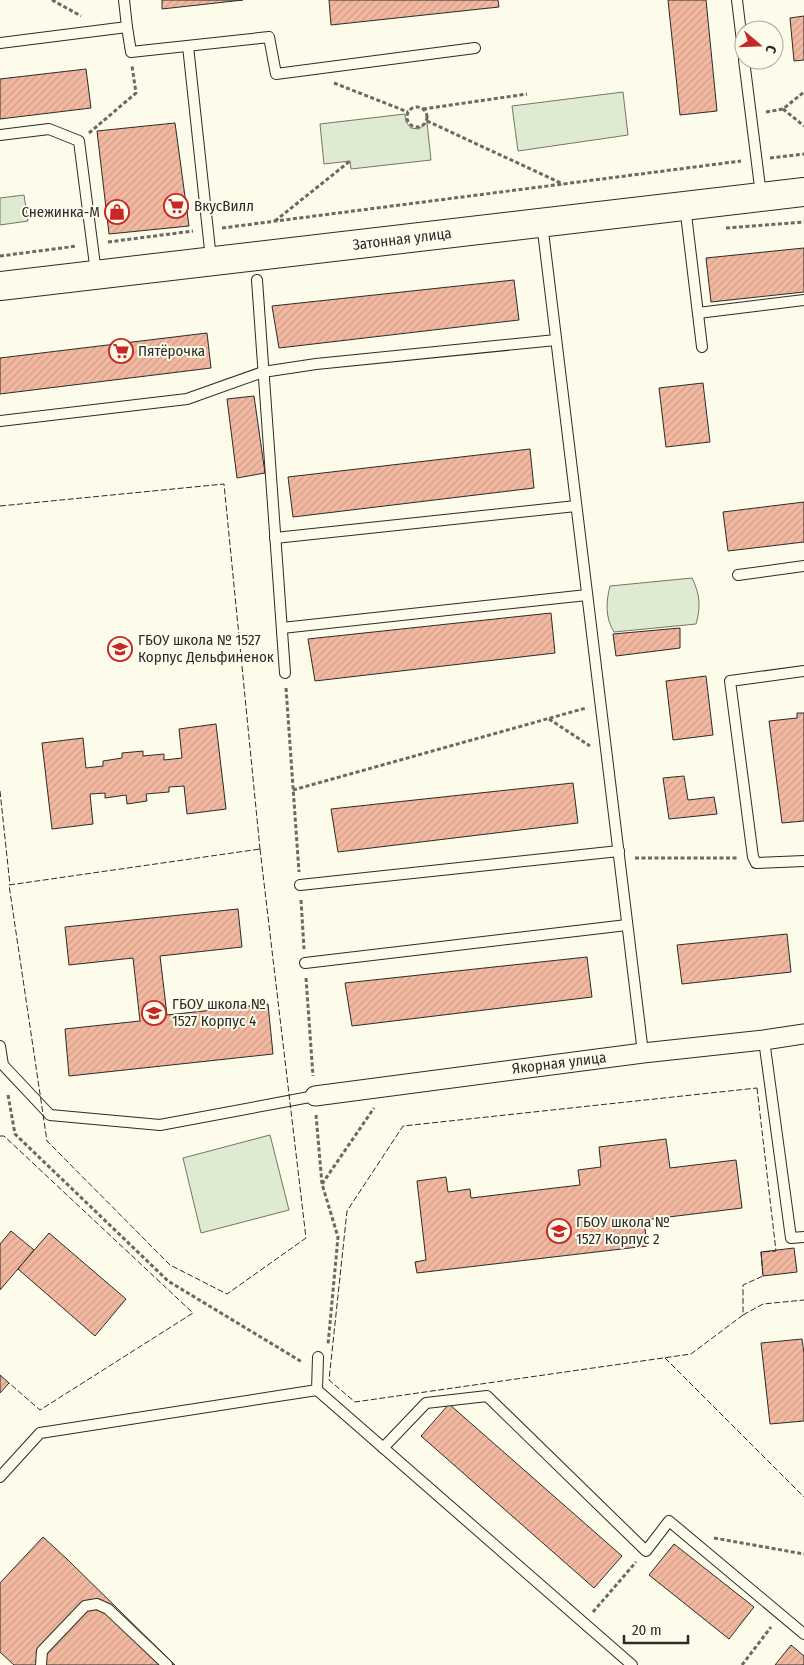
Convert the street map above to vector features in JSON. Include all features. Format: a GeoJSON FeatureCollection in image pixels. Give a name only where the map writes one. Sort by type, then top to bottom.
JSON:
{"type":"FeatureCollection","features":[{"type":"Feature","properties":{"kind":"street","name":"Затонная улица"},"geometry":{"type":"LineString","coordinates":[[0,286],[804,192]]}},
{"type":"Feature","properties":{"kind":"street","name":"Якорная улица"},"geometry":{"type":"LineString","coordinates":[[315,1096],[643,1052],[764,1040],[804,1034]]}},
{"type":"Feature","properties":{"kind":"lane"},"geometry":{"type":"LineString","coordinates":[[124,0],[131,52],[269,37],[276,74],[474,48]]}},
{"type":"Feature","properties":{"kind":"lane"},"geometry":{"type":"LineString","coordinates":[[737,0],[739,20]]}},
{"type":"Feature","properties":{"kind":"lane"},"geometry":{"type":"LineString","coordinates":[[0,43],[127,27]]}},
{"type":"Feature","properties":{"kind":"lane"},"geometry":{"type":"LineString","coordinates":[[188,46],[211,261]]}},
{"type":"Feature","properties":{"kind":"lane"},"geometry":{"type":"LineString","coordinates":[[745,70],[761,196]]}},
{"type":"Feature","properties":{"kind":"lane"},"geometry":{"type":"LineString","coordinates":[[0,135],[49,129],[79,142],[96,274]]}},
{"type":"Feature","properties":{"kind":"lane"},"geometry":{"type":"LineString","coordinates":[[685,205],[702,347]]}},
{"type":"Feature","properties":{"kind":"lane"},"geometry":{"type":"LineString","coordinates":[[542,222],[643,1052]]}},
{"type":"Feature","properties":{"kind":"lane"},"geometry":{"type":"LineString","coordinates":[[257,280],[285,673]]}},
{"type":"Feature","properties":{"kind":"lane"},"geometry":{"type":"LineString","coordinates":[[698,313],[804,300]]}},
{"type":"Feature","properties":{"kind":"lane"},"geometry":{"type":"LineString","coordinates":[[0,422],[187,399],[264,372],[316,364],[556,340]]}},
{"type":"Feature","properties":{"kind":"lane"},"geometry":{"type":"LineString","coordinates":[[275,538],[576,506]]}},
{"type":"Feature","properties":{"kind":"lane"},"geometry":{"type":"LineString","coordinates":[[738,575],[804,566]]}},
{"type":"Feature","properties":{"kind":"lane"},"geometry":{"type":"LineString","coordinates":[[282,628],[587,595]]}},
{"type":"Feature","properties":{"kind":"lane"},"geometry":{"type":"LineString","coordinates":[[804,671],[730,681],[753,857],[756,863],[804,861]]}},
{"type":"Feature","properties":{"kind":"lane"},"geometry":{"type":"LineString","coordinates":[[300,885],[619,855]]}},
{"type":"Feature","properties":{"kind":"lane"},"geometry":{"type":"LineString","coordinates":[[305,963],[627,925]]}},
{"type":"Feature","properties":{"kind":"lane"},"geometry":{"type":"LineString","coordinates":[[764,1040],[791,1238],[804,1237]]}},
{"type":"Feature","properties":{"kind":"lane"},"geometry":{"type":"LineString","coordinates":[[0,1046],[3,1065],[50,1114],[160,1125],[315,1096]]}},
{"type":"Feature","properties":{"kind":"lane"},"geometry":{"type":"LineString","coordinates":[[317,1390],[318,1357]]}},
{"type":"Feature","properties":{"kind":"lane"},"geometry":{"type":"LineString","coordinates":[[317,1390],[632,1665]]}},
{"type":"Feature","properties":{"kind":"lane"},"geometry":{"type":"LineString","coordinates":[[0,1477],[40,1433],[317,1390]]}},
{"type":"Feature","properties":{"kind":"lane"},"geometry":{"type":"LineString","coordinates":[[383,1448],[426,1403],[486,1396],[646,1551],[669,1521],[804,1634]]}},
{"type":"Feature","properties":{"kind":"lane"},"geometry":{"type":"LineString","coordinates":[[42,1665],[42,1651],[85,1606],[97,1604],[108,1609],[167,1665]]}},
{"type":"Feature","properties":{"kind":"path"},"geometry":{"type":"LineString","coordinates":[[52,0],[106,30]]}},
{"type":"Feature","properties":{"kind":"path"},"geometry":{"type":"LineString","coordinates":[[79,142],[136,92],[131,52]]}},
{"type":"Feature","properties":{"kind":"path"},"geometry":{"type":"LineString","coordinates":[[303,71],[408,112]]}},
{"type":"Feature","properties":{"kind":"path"},"geometry":{"type":"LineString","coordinates":[[751,115],[783,109],[804,92]]}},
{"type":"Feature","properties":{"kind":"path"},"geometry":{"type":"LineString","coordinates":[[408,112],[416,107],[423,109],[527,94]]}},
{"type":"Feature","properties":{"kind":"path"},"geometry":{"type":"LineString","coordinates":[[408,112],[408,122],[413,127],[419,127],[426,121],[427,114],[423,109]]}},
{"type":"Feature","properties":{"kind":"path"},"geometry":{"type":"LineString","coordinates":[[783,109],[804,126]]}},
{"type":"Feature","properties":{"kind":"path"},"geometry":{"type":"LineString","coordinates":[[426,121],[563,184]]}},
{"type":"Feature","properties":{"kind":"path"},"geometry":{"type":"LineString","coordinates":[[0,256],[804,154]]}},
{"type":"Feature","properties":{"kind":"path"},"geometry":{"type":"LineString","coordinates":[[274,221],[350,161]]}},
{"type":"Feature","properties":{"kind":"path"},"geometry":{"type":"LineString","coordinates":[[293,790],[601,704]]}},
{"type":"Feature","properties":{"kind":"path"},"geometry":{"type":"LineString","coordinates":[[548,719],[607,757]]}},
{"type":"Feature","properties":{"kind":"path"},"geometry":{"type":"LineString","coordinates":[[619,855],[753,857]]}},
{"type":"Feature","properties":{"kind":"path"},"geometry":{"type":"LineString","coordinates":[[3,1065],[15,1134],[168,1281],[318,1371]]}},
{"type":"Feature","properties":{"kind":"path"},"geometry":{"type":"LineString","coordinates":[[322,1184],[390,1085]]}},
{"type":"Feature","properties":{"kind":"path"},"geometry":{"type":"LineString","coordinates":[[315,1096],[322,1184],[338,1237],[328,1347],[318,1357]]}},
{"type":"Feature","properties":{"kind":"path"},"geometry":{"type":"LineString","coordinates":[[682,1532],[804,1554]]}},
{"type":"Feature","properties":{"kind":"path"},"geometry":{"type":"LineString","coordinates":[[584,1622],[646,1551]]}},
{"type":"Feature","properties":{"kind":"path"},"geometry":{"type":"LineString","coordinates":[[742,1665],[781,1615]]}},
{"type":"Feature","properties":{"kind":"green space"},"geometry":{"type":"Polygon","coordinates":[[[623,92],[628,135],[518,151],[512,106],[623,92]]]}},
{"type":"Feature","properties":{"kind":"green space"},"geometry":{"type":"Polygon","coordinates":[[[405,114],[406,122],[411,128],[419,129],[427,122],[431,160],[351,169],[350,161],[324,164],[320,124],[405,114]]]}},
{"type":"Feature","properties":{"kind":"green space"},"geometry":{"type":"Polygon","coordinates":[[[24,195],[28,221],[0,225],[0,198],[24,195]]]}},
{"type":"Feature","properties":{"kind":"green space"},"geometry":{"type":"Polygon","coordinates":[[[692,578],[699,601],[696,624],[614,632],[609,621],[607,609],[610,586],[692,578]]]}},
{"type":"Feature","properties":{"kind":"green space"},"geometry":{"type":"Polygon","coordinates":[[[270,1135],[289,1210],[201,1233],[183,1158],[270,1135]]]}},
{"type":"Feature","properties":{"kind":"building"},"geometry":{"type":"Polygon","coordinates":[[[162,0],[243,0],[162,9],[162,0]]]}},
{"type":"Feature","properties":{"kind":"building"},"geometry":{"type":"Polygon","coordinates":[[[329,0],[498,0],[499,7],[331,25],[329,0]]]}},
{"type":"Feature","properties":{"kind":"building"},"geometry":{"type":"Polygon","coordinates":[[[668,0],[706,0],[717,111],[680,115],[668,0]]]}},
{"type":"Feature","properties":{"kind":"building"},"geometry":{"type":"Polygon","coordinates":[[[804,16],[804,60],[794,61],[790,18],[804,16]]]}},
{"type":"Feature","properties":{"kind":"building"},"geometry":{"type":"Polygon","coordinates":[[[86,69],[91,108],[0,119],[0,79],[86,69]]]}},
{"type":"Feature","properties":{"kind":"building"},"geometry":{"type":"Polygon","coordinates":[[[175,123],[189,226],[109,234],[97,131],[175,123]]]}},
{"type":"Feature","properties":{"kind":"building"},"geometry":{"type":"Polygon","coordinates":[[[804,248],[804,292],[711,302],[706,258],[804,248]]]}},
{"type":"Feature","properties":{"kind":"building"},"geometry":{"type":"Polygon","coordinates":[[[514,280],[519,320],[279,348],[272,306],[514,280]]]}},
{"type":"Feature","properties":{"kind":"building"},"geometry":{"type":"Polygon","coordinates":[[[207,333],[211,368],[0,394],[0,358],[207,333]]]}},
{"type":"Feature","properties":{"kind":"building"},"geometry":{"type":"Polygon","coordinates":[[[703,383],[710,442],[666,447],[659,388],[703,383]]]}},
{"type":"Feature","properties":{"kind":"building"},"geometry":{"type":"Polygon","coordinates":[[[254,396],[265,473],[237,478],[227,399],[254,396]]]}},
{"type":"Feature","properties":{"kind":"building"},"geometry":{"type":"Polygon","coordinates":[[[530,449],[534,488],[293,517],[288,477],[530,449]]]}},
{"type":"Feature","properties":{"kind":"building"},"geometry":{"type":"Polygon","coordinates":[[[804,502],[804,542],[728,551],[723,512],[804,502]]]}},
{"type":"Feature","properties":{"kind":"building"},"geometry":{"type":"Polygon","coordinates":[[[551,613],[555,653],[315,681],[308,639],[551,613]]]}},
{"type":"Feature","properties":{"kind":"building"},"geometry":{"type":"Polygon","coordinates":[[[680,628],[680,648],[616,656],[613,634],[680,628]]]}},
{"type":"Feature","properties":{"kind":"building"},"geometry":{"type":"Polygon","coordinates":[[[706,676],[713,735],[673,740],[666,681],[706,676]]]}},
{"type":"Feature","properties":{"kind":"building"},"geometry":{"type":"Polygon","coordinates":[[[797,713],[804,713],[804,821],[782,823],[769,721],[797,718],[797,713]]]}},
{"type":"Feature","properties":{"kind":"building"},"geometry":{"type":"Polygon","coordinates":[[[216,724],[226,809],[187,814],[184,786],[169,787],[169,792],[146,794],[147,801],[127,804],[126,795],[105,798],[105,793],[90,794],[93,824],[52,829],[42,743],[83,738],[86,768],[103,766],[103,761],[122,758],[122,753],[143,751],[143,756],[164,754],[164,760],[182,758],[179,729],[216,724]]]}},
{"type":"Feature","properties":{"kind":"building"},"geometry":{"type":"Polygon","coordinates":[[[684,776],[688,800],[714,797],[717,814],[669,819],[663,778],[684,776]]]}},
{"type":"Feature","properties":{"kind":"building"},"geometry":{"type":"Polygon","coordinates":[[[573,783],[578,823],[338,852],[331,809],[573,783]]]}},
{"type":"Feature","properties":{"kind":"building"},"geometry":{"type":"Polygon","coordinates":[[[238,909],[242,947],[160,956],[167,1015],[268,1004],[273,1054],[69,1076],[65,1029],[140,1021],[133,958],[69,965],[65,927],[238,909]]]}},
{"type":"Feature","properties":{"kind":"building"},"geometry":{"type":"Polygon","coordinates":[[[787,934],[791,972],[682,984],[677,945],[787,934]]]}},
{"type":"Feature","properties":{"kind":"building"},"geometry":{"type":"Polygon","coordinates":[[[587,957],[592,997],[352,1026],[345,983],[587,957]]]}},
{"type":"Feature","properties":{"kind":"building"},"geometry":{"type":"Polygon","coordinates":[[[666,1139],[670,1168],[736,1160],[742,1208],[644,1220],[647,1246],[417,1273],[415,1262],[426,1260],[417,1181],[446,1177],[448,1192],[470,1189],[471,1198],[580,1185],[578,1170],[601,1167],[599,1147],[666,1139]]]}},
{"type":"Feature","properties":{"kind":"building"},"geometry":{"type":"Polygon","coordinates":[[[11,1231],[34,1250],[0,1290],[0,1244],[11,1231]]]}},
{"type":"Feature","properties":{"kind":"building"},"geometry":{"type":"Polygon","coordinates":[[[49,1233],[126,1299],[95,1336],[18,1269],[49,1233]]]}},
{"type":"Feature","properties":{"kind":"building"},"geometry":{"type":"Polygon","coordinates":[[[794,1248],[797,1272],[763,1276],[761,1252],[794,1248]]]}},
{"type":"Feature","properties":{"kind":"building"},"geometry":{"type":"Polygon","coordinates":[[[802,1339],[804,1353],[804,1421],[770,1424],[761,1343],[802,1339]]]}},
{"type":"Feature","properties":{"kind":"building"},"geometry":{"type":"Polygon","coordinates":[[[0,1375],[9,1383],[0,1393],[0,1375]]]}},
{"type":"Feature","properties":{"kind":"building"},"geometry":{"type":"Polygon","coordinates":[[[449,1404],[622,1556],[594,1588],[421,1436],[449,1404]]]}},
{"type":"Feature","properties":{"kind":"building"},"geometry":{"type":"Polygon","coordinates":[[[43,1537],[175,1665],[14,1665],[0,1652],[0,1583],[43,1537]]]}},
{"type":"Feature","properties":{"kind":"building"},"geometry":{"type":"Polygon","coordinates":[[[674,1544],[754,1607],[729,1639],[649,1575],[674,1544]]]}},
{"type":"Feature","properties":{"kind":"building"},"geometry":{"type":"Polygon","coordinates":[[[791,1645],[804,1656],[804,1665],[775,1665],[791,1645]]]}},
{"type":"Feature","properties":{"kind":"fence"},"geometry":{"type":"LineString","coordinates":[[0,506],[224,484],[260,849],[258,849]]}},
{"type":"Feature","properties":{"kind":"fence"},"geometry":{"type":"LineString","coordinates":[[0,791],[10,885]]}},
{"type":"Feature","properties":{"kind":"fence"},"geometry":{"type":"LineString","coordinates":[[260,849],[306,1238],[227,1294],[170,1265],[47,1141],[9,885],[260,849]]}},
{"type":"Feature","properties":{"kind":"fence"},"geometry":{"type":"LineString","coordinates":[[757,1088],[776,1251],[761,1252],[763,1276],[743,1285],[743,1315],[691,1354],[355,1402],[329,1380],[347,1211],[403,1126],[757,1088]]}},
{"type":"Feature","properties":{"kind":"fence"},"geometry":{"type":"LineString","coordinates":[[0,1136],[4,1136],[193,1313],[40,1410],[9,1383]]}},
{"type":"Feature","properties":{"kind":"fence"},"geometry":{"type":"LineString","coordinates":[[743,1315],[763,1304],[804,1300]]}},
{"type":"Feature","properties":{"kind":"fence"},"geometry":{"type":"LineString","coordinates":[[665,1358],[804,1497]]}},
{"type":"Feature","properties":{"kind":"place","name":"ВкусВилл"},"geometry":{"type":"Point","coordinates":[176,206]}},
{"type":"Feature","properties":{"kind":"place","name":"Снежинка-М"},"geometry":{"type":"Point","coordinates":[117,212]}},
{"type":"Feature","properties":{"kind":"place","name":"Пятёрочка"},"geometry":{"type":"Point","coordinates":[121,351]}},
{"type":"Feature","properties":{"kind":"place","name":"ГБОУ школа № 1527 Корпус Дельфиненок"},"geometry":{"type":"Point","coordinates":[120,649]}},
{"type":"Feature","properties":{"kind":"place","name":"ГБОУ школа № 1527 Корпус 4"},"geometry":{"type":"Point","coordinates":[154,1013]}},
{"type":"Feature","properties":{"kind":"place","name":"ГБОУ школа № 1527 Корпус 2"},"geometry":{"type":"Point","coordinates":[559,1231]}}]}
